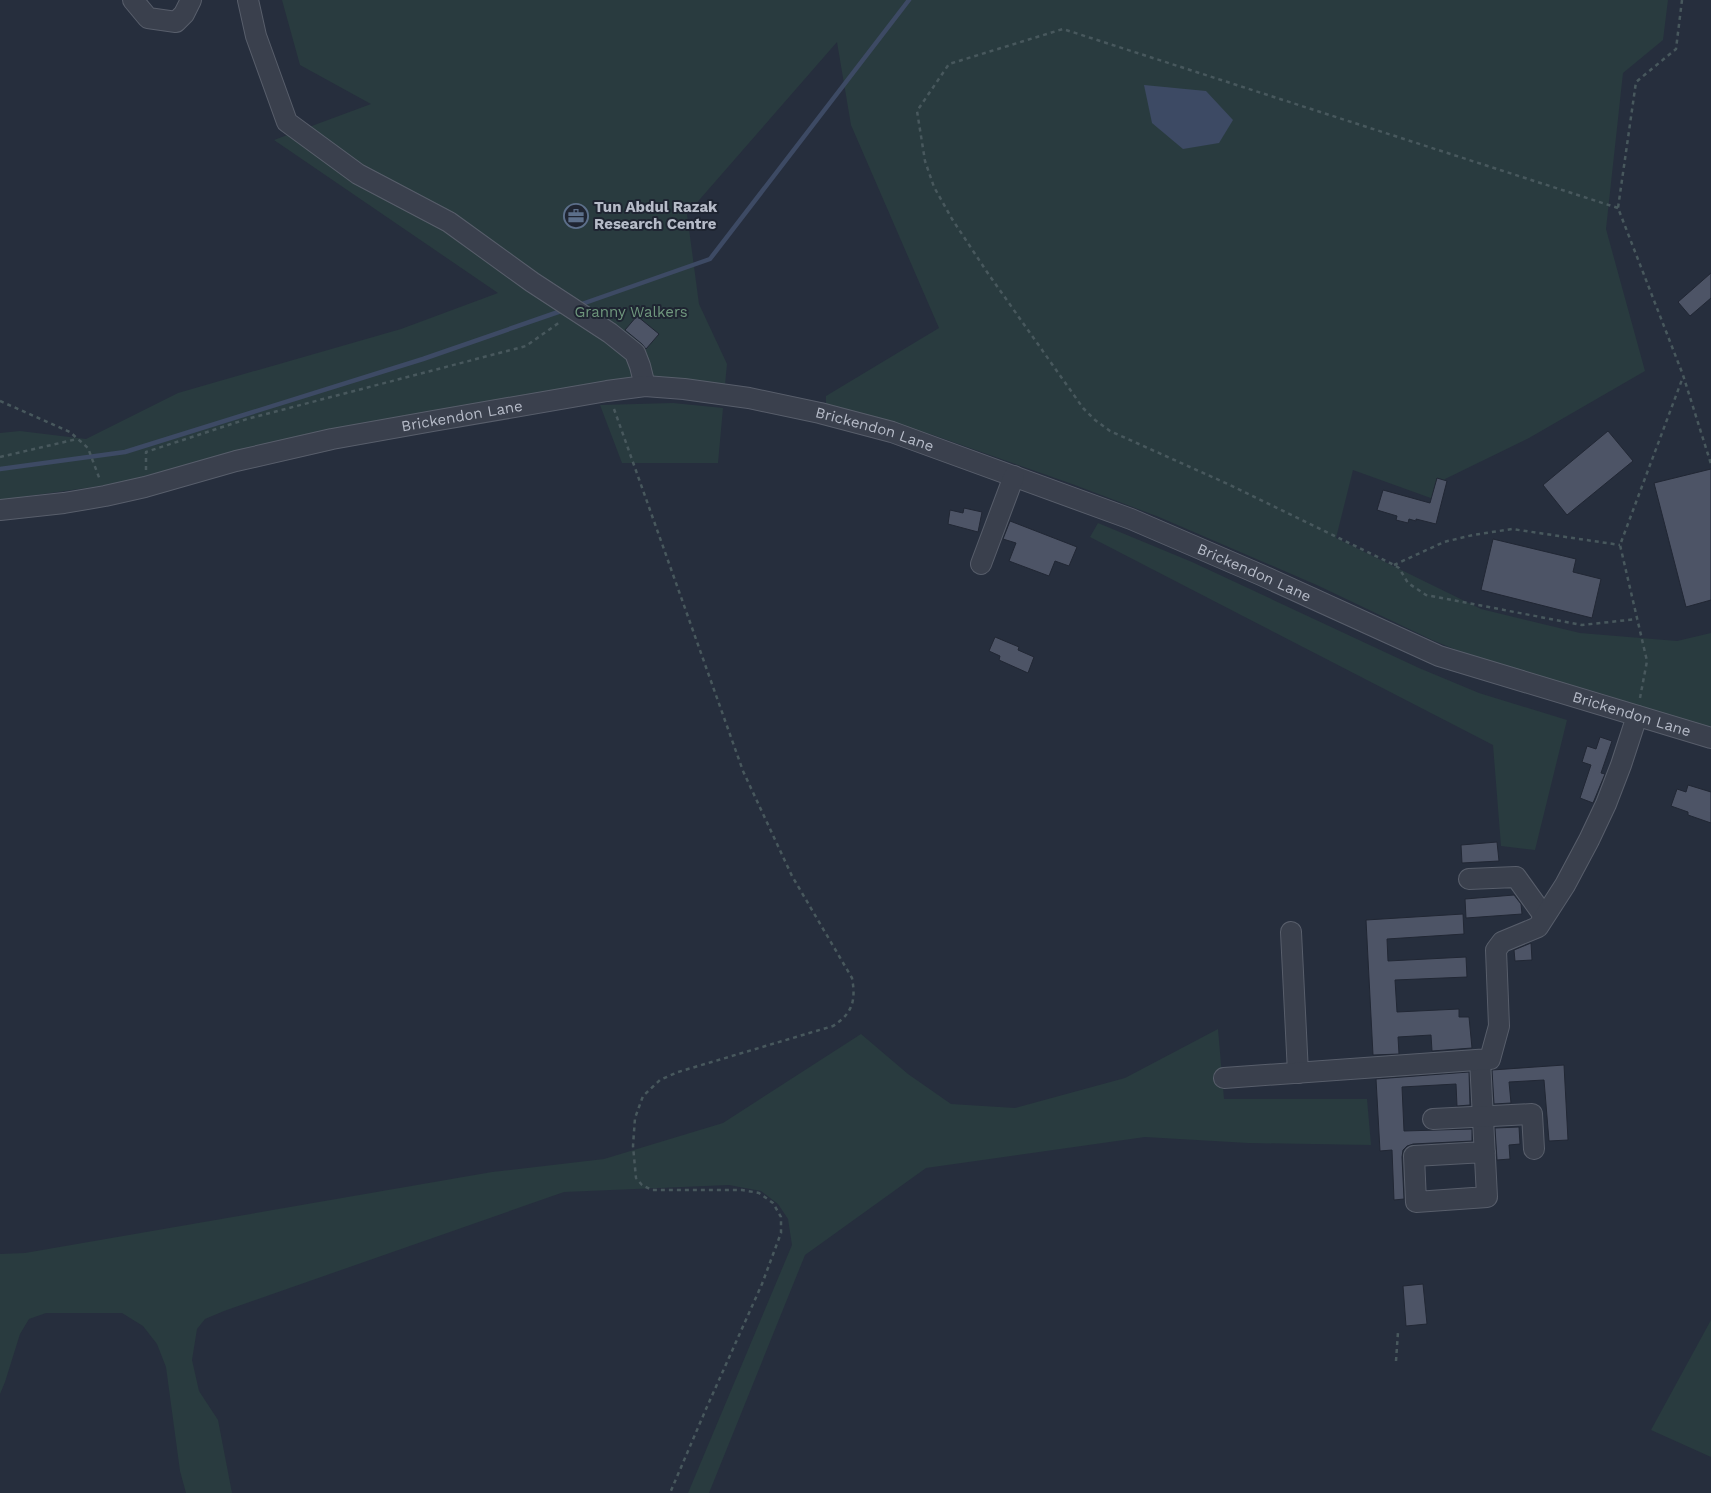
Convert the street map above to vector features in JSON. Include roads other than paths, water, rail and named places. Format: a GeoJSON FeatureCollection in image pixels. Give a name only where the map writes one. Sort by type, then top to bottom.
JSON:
{"type":"FeatureCollection","features":[{"type":"Feature","properties":{"kind":"street"},"geometry":{"type":"LineString","coordinates":[[133,0],[148,18],[176,22],[184,14],[191,0]]}},
{"type":"Feature","properties":{"kind":"street"},"geometry":{"type":"LineString","coordinates":[[248,0],[256,36],[287,122],[358,174],[449,222],[532,282],[610,333],[635,353],[645,386]]}},
{"type":"Feature","properties":{"kind":"street","name":"Brickendon Lane"},"geometry":{"type":"LineString","coordinates":[[0,510],[64,503],[105,496],[146,487],[236,461],[332,440],[607,391],[645,386],[684,389],[749,398],[820,413],[892,432],[1131,519],[1262,575],[1438,656],[1711,738]]}},
{"type":"Feature","properties":{"kind":"street"},"geometry":{"type":"LineString","coordinates":[[981,564],[1014,476]]}},
{"type":"Feature","properties":{"kind":"street"},"geometry":{"type":"LineString","coordinates":[[1224,1078],[1490,1059],[1499,1026],[1496,950],[1502,942],[1538,927],[1565,885],[1606,804],[1637,716]]}},
{"type":"Feature","properties":{"kind":"street"},"geometry":{"type":"LineString","coordinates":[[1469,879],[1516,876],[1544,916]]}},
{"type":"Feature","properties":{"kind":"street"},"geometry":{"type":"LineString","coordinates":[[1291,932],[1298,1073]]}},
{"type":"Feature","properties":{"kind":"street"},"geometry":{"type":"LineString","coordinates":[[1480,1060],[1485,1152]]}},
{"type":"Feature","properties":{"kind":"street"},"geometry":{"type":"LineString","coordinates":[[1434,1119],[1532,1114],[1534,1149]]}},
{"type":"Feature","properties":{"kind":"water"},"geometry":{"type":"Polygon","coordinates":[[[1144,85],[1206,91],[1233,120],[1219,143],[1183,149],[1152,123],[1144,85]]]}},
{"type":"Feature","properties":{"kind":"waterway"},"geometry":{"type":"LineString","coordinates":[[579,305],[710,259],[909,0]]}},
{"type":"Feature","properties":{"kind":"waterway"},"geometry":{"type":"LineString","coordinates":[[0,469],[125,452],[423,359],[564,310]]}},
{"type":"Feature","properties":{"kind":"place","name":"Tun Abdul Razak Research Centre"},"geometry":{"type":"Point","coordinates":[576,216]}},
{"type":"Feature","properties":{"kind":"park label","name":"Granny Walkers"},"geometry":{"type":"Point","coordinates":[631,312]}}]}
